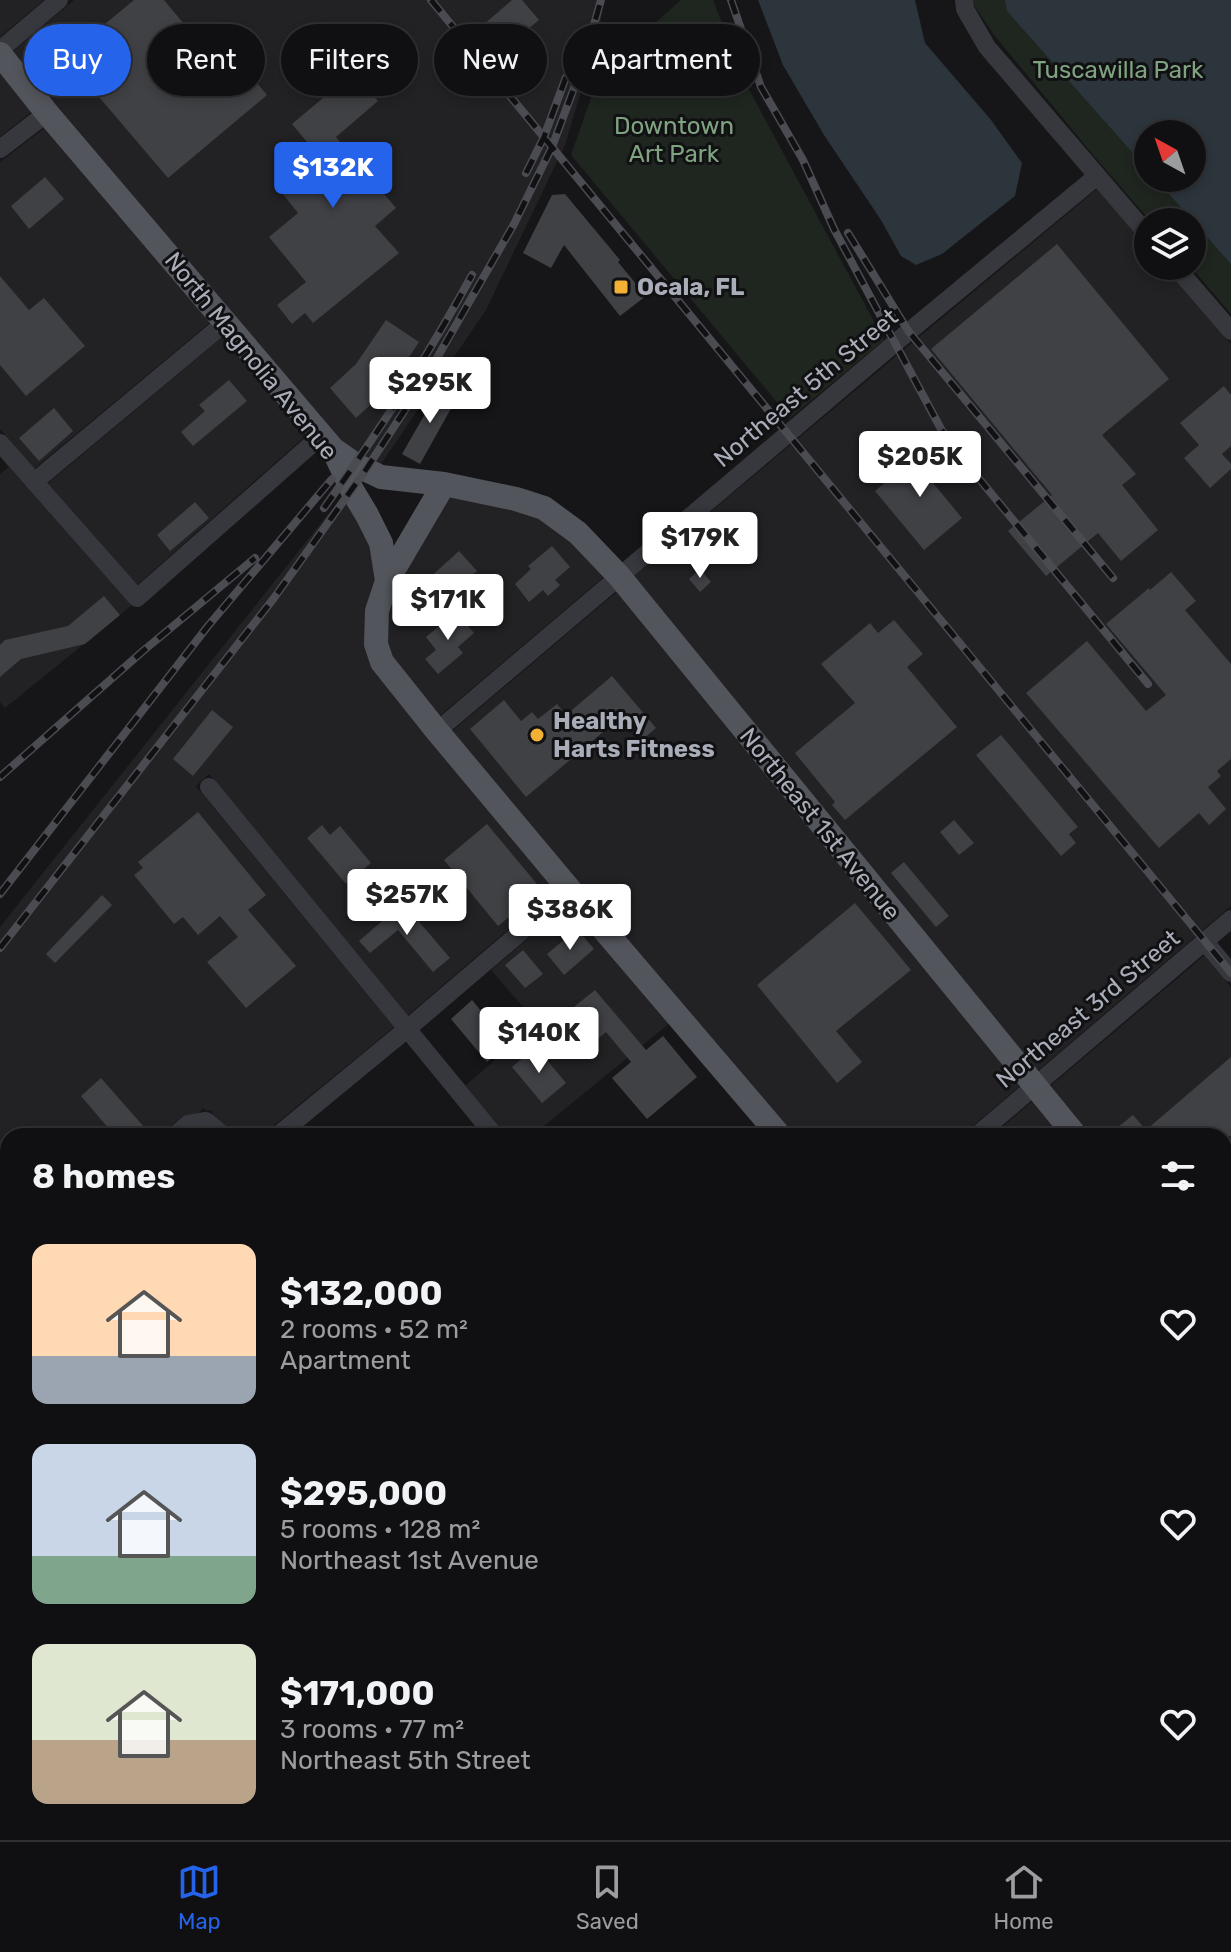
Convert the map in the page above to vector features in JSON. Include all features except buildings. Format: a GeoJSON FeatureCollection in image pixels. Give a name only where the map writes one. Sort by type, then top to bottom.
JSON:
{"type":"FeatureCollection","features":[{"type":"Feature","properties":{"kind":"main road","name":"North Magnolia Avenue"},"geometry":{"type":"LineString","coordinates":[[0,52],[47,113],[328,442],[381,543],[387,581],[377,611],[376,644],[382,662],[570,890],[773,1128]]}},
{"type":"Feature","properties":{"kind":"main road","name":"Northeast 1st Avenue"},"geometry":{"type":"LineString","coordinates":[[328,442],[356,465],[381,477],[444,484],[516,499],[544,508],[578,533],[619,576],[1069,1128]]}},
{"type":"Feature","properties":{"kind":"main road"},"geometry":{"type":"LineString","coordinates":[[387,581],[444,484]]}},
{"type":"Feature","properties":{"kind":"street"},"geometry":{"type":"LineString","coordinates":[[0,52],[59,0]]}},
{"type":"Feature","properties":{"kind":"street"},"geometry":{"type":"LineString","coordinates":[[964,0],[965,9],[987,47],[1134,219]]}},
{"type":"Feature","properties":{"kind":"street"},"geometry":{"type":"LineString","coordinates":[[0,149],[47,113]]}},
{"type":"Feature","properties":{"kind":"street","name":"Northeast 5th Street"},"geometry":{"type":"LineString","coordinates":[[437,731],[1097,176]]}},
{"type":"Feature","properties":{"kind":"street"},"geometry":{"type":"LineString","coordinates":[[1187,280],[1231,331]]}},
{"type":"Feature","properties":{"kind":"street"},"geometry":{"type":"LineString","coordinates":[[34,482],[226,322]]}},
{"type":"Feature","properties":{"kind":"street"},"geometry":{"type":"LineString","coordinates":[[0,443],[137,598],[328,442]]}},
{"type":"Feature","properties":{"kind":"street"},"geometry":{"type":"LineString","coordinates":[[209,787],[488,1128]]}},
{"type":"Feature","properties":{"kind":"street"},"geometry":{"type":"LineString","coordinates":[[287,1128],[570,890]]}},
{"type":"Feature","properties":{"kind":"street","name":"Northeast 3rd Street"},"geometry":{"type":"LineString","coordinates":[[985,1128],[1231,919]]}},
{"type":"Feature","properties":{"kind":"street"},"geometry":{"type":"LineString","coordinates":[[1205,942],[1231,973]]}},
{"type":"Feature","properties":{"kind":"street"},"geometry":{"type":"LineString","coordinates":[[183,1128],[188,1124],[206,1121],[214,1128]]}},
{"type":"Feature","properties":{"kind":"shaded area"},"geometry":{"type":"Polygon","coordinates":[[[0,0],[44,0],[0,37],[0,0]]]}},
{"type":"Feature","properties":{"kind":"shaded area"},"geometry":{"type":"Polygon","coordinates":[[[74,0],[603,0],[600,24],[563,24],[563,96],[580,96],[565,145],[486,310],[379,467],[341,444],[47,96],[131,96],[131,24],[45,24],[74,0]]]}},
{"type":"Feature","properties":{"kind":"shaded area"},"geometry":{"type":"Polygon","coordinates":[[[758,0],[915,0],[925,43],[991,120],[1022,163],[1015,196],[942,254],[916,265],[901,256],[783,65],[758,0]]]}},
{"type":"Feature","properties":{"kind":"shaded area","name":"Tuscawilla Park"},"geometry":{"type":"Polygon","coordinates":[[[1005,0],[1231,0],[1231,264],[1206,236],[1206,208],[1182,208],[1167,192],[1206,192],[1206,120],[1134,120],[1134,154],[1007,11],[1005,0]]]}},
{"type":"Feature","properties":{"kind":"shaded area"},"geometry":{"type":"Polygon","coordinates":[[[24,42],[24,68],[11,53],[24,42]]]}},
{"type":"Feature","properties":{"kind":"shaded area"},"geometry":{"type":"Polygon","coordinates":[[[0,67],[34,110],[0,137],[0,67]]]}},
{"type":"Feature","properties":{"kind":"shaded area"},"geometry":{"type":"Polygon","coordinates":[[[47,126],[213,320],[34,469],[0,429],[0,162],[47,126]]]}},
{"type":"Feature","properties":{"kind":"shaded area"},"geometry":{"type":"Polygon","coordinates":[[[1097,189],[1134,232],[1134,280],[1176,280],[1231,344],[1231,906],[1035,1073],[632,578],[1097,189]]]}},
{"type":"Feature","properties":{"kind":"shaded area"},"geometry":{"type":"Polygon","coordinates":[[[225,335],[309,433],[137,585],[47,484],[225,335]]]}},
{"type":"Feature","properties":{"kind":"shaded area"},"geometry":{"type":"Polygon","coordinates":[[[9,467],[132,605],[5,708],[0,702],[0,474],[9,467]]]}},
{"type":"Feature","properties":{"kind":"shaded area"},"geometry":{"type":"Polygon","coordinates":[[[344,494],[373,545],[378,578],[367,642],[557,888],[407,1016],[209,774],[196,786],[394,1027],[271,1128],[228,1128],[213,1116],[212,1110],[203,1108],[199,1113],[182,1117],[169,1128],[0,1128],[0,927],[344,494]]]}},
{"type":"Feature","properties":{"kind":"shaded area"},"geometry":{"type":"Polygon","coordinates":[[[449,495],[541,516],[572,540],[606,575],[437,718],[390,658],[385,644],[387,614],[394,590],[398,589],[397,583],[449,495]]]}},
{"type":"Feature","properties":{"kind":"shaded area"},"geometry":{"type":"Polygon","coordinates":[[[619,590],[1022,1084],[970,1128],[784,1128],[450,733],[619,590]]]}},
{"type":"Feature","properties":{"kind":"shaded area"},"geometry":{"type":"Polygon","coordinates":[[[570,903],[671,1022],[542,1128],[499,1128],[465,1086],[537,1023],[491,970],[570,903]]]}},
{"type":"Feature","properties":{"kind":"shaded area"},"geometry":{"type":"Polygon","coordinates":[[[1205,955],[1231,987],[1231,1128],[1081,1128],[1048,1088],[1205,955]]]}},
{"type":"Feature","properties":{"kind":"shaded area"},"geometry":{"type":"Polygon","coordinates":[[[1034,1100],[1058,1128],[1001,1128],[1034,1100]]]}},
{"type":"Feature","properties":{"kind":"green space","name":"Downtown Art Park"},"geometry":{"type":"Polygon","coordinates":[[[681,0],[713,0],[722,24],[654,24],[681,0]]]}},
{"type":"Feature","properties":{"kind":"green space","name":"Tuscawilla Park"},"geometry":{"type":"Polygon","coordinates":[[[973,0],[1231,0],[1231,314],[1202,280],[1206,280],[1206,208],[1139,208],[994,35],[973,0]]]}},
{"type":"Feature","properties":{"kind":"green space","name":"Downtown Art Park"},"geometry":{"type":"Polygon","coordinates":[[[592,96],[753,96],[884,340],[790,418],[571,155],[592,96]]]}},
{"type":"Feature","properties":{"kind":"railway"},"geometry":{"type":"LineString","coordinates":[[431,0],[1231,973]]}},
{"type":"Feature","properties":{"kind":"railway"},"geometry":{"type":"LineString","coordinates":[[0,948],[274,598],[365,471],[422,384],[514,224],[552,147],[583,64],[601,0]]}},
{"type":"Feature","properties":{"kind":"railway"},"geometry":{"type":"LineString","coordinates":[[731,0],[761,87],[803,160],[834,229],[941,429],[1148,684]]}},
{"type":"Feature","properties":{"kind":"railway"},"geometry":{"type":"LineString","coordinates":[[526,173],[544,137],[563,85]]}},
{"type":"Feature","properties":{"kind":"railway"},"geometry":{"type":"LineString","coordinates":[[848,233],[909,332],[1113,578]]}},
{"type":"Feature","properties":{"kind":"railway"},"geometry":{"type":"LineString","coordinates":[[324,508],[402,394],[472,275]]}},
{"type":"Feature","properties":{"kind":"railway"},"geometry":{"type":"LineString","coordinates":[[0,894],[208,626],[332,479]]}},
{"type":"Feature","properties":{"kind":"railway"},"geometry":{"type":"LineString","coordinates":[[0,777],[143,651],[255,558]]}},
{"type":"Feature","properties":{"kind":"place","name":"Ocala, FL"},"geometry":{"type":"Point","coordinates":[621,287]}},
{"type":"Feature","properties":{"kind":"place","name":"Healthy Harts Fitness"},"geometry":{"type":"Point","coordinates":[537,735]}}]}
